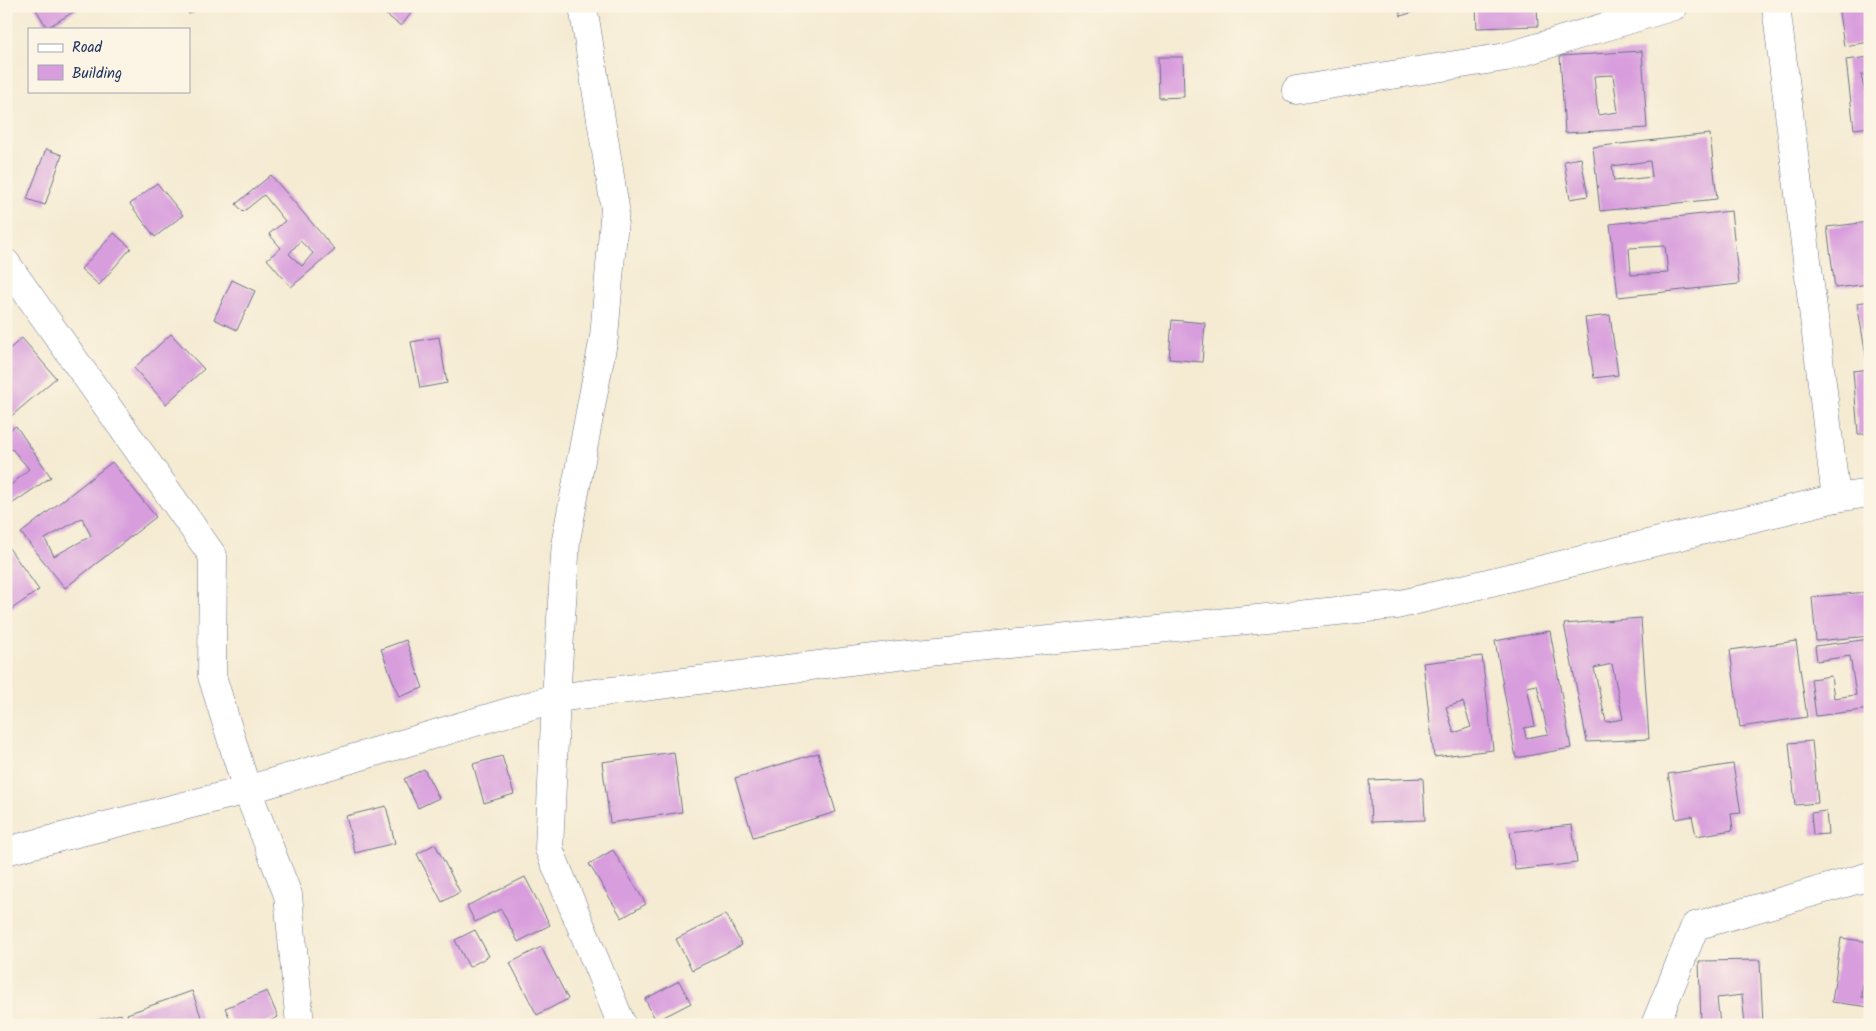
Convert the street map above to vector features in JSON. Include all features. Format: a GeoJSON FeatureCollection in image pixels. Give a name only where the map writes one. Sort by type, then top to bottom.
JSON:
{"type":"FeatureCollection","features":[{"type":"Feature","properties":{"kind":"street"},"geometry":{"type":"LineString","coordinates":[[583,6],[615,208],[604,337],[566,540],[549,849],[622,1025]]}},
{"type":"Feature","properties":{"kind":"street"},"geometry":{"type":"LineString","coordinates":[[1296,90],[1506,56],[1674,6]]}},
{"type":"Feature","properties":{"kind":"street"},"geometry":{"type":"LineString","coordinates":[[1776,6],[1836,498]]}},
{"type":"Feature","properties":{"kind":"street"},"geometry":{"type":"LineString","coordinates":[[10,274],[213,556],[212,676],[247,790],[288,895],[300,1025]]}},
{"type":"Feature","properties":{"kind":"street"},"geometry":{"type":"LineString","coordinates":[[6,851],[247,790],[556,698],[898,655],[1397,605],[1836,498],[1870,493]]}},
{"type":"Feature","properties":{"kind":"street"},"geometry":{"type":"LineString","coordinates":[[1655,1025],[1695,926],[1870,876]]}},
{"type":"Feature","properties":{"kind":"building"},"geometry":{"type":"Polygon","coordinates":[[[34,6],[83,6],[47,28],[34,6]]]}},
{"type":"Feature","properties":{"kind":"building"},"geometry":{"type":"Polygon","coordinates":[[[184,6],[203,6],[189,14],[184,6]]]}},
{"type":"Feature","properties":{"kind":"building"},"geometry":{"type":"Polygon","coordinates":[[[375,6],[417,6],[401,26],[375,6]]]}},
{"type":"Feature","properties":{"kind":"building"},"geometry":{"type":"Polygon","coordinates":[[[1398,6],[1422,6],[1423,9],[1401,16],[1398,6]]]}},
{"type":"Feature","properties":{"kind":"building"},"geometry":{"type":"Polygon","coordinates":[[[1476,6],[1537,6],[1538,26],[1477,28],[1476,6]]]}},
{"type":"Feature","properties":{"kind":"building"},"geometry":{"type":"Polygon","coordinates":[[[1838,6],[1870,6],[1870,42],[1844,46],[1838,6]]]}},
{"type":"Feature","properties":{"kind":"building"},"geometry":{"type":"Polygon","coordinates":[[[1642,51],[1647,128],[1565,133],[1560,56],[1642,51]],[[1613,75],[1594,76],[1598,115],[1618,112],[1613,75]]]}},
{"type":"Feature","properties":{"kind":"building"},"geometry":{"type":"Polygon","coordinates":[[[1158,57],[1183,57],[1184,97],[1159,98],[1158,57]]]}},
{"type":"Feature","properties":{"kind":"building"},"geometry":{"type":"Polygon","coordinates":[[[1870,57],[1870,73],[1861,75],[1867,101],[1870,100],[1870,127],[1854,129],[1846,60],[1870,57]]]}},
{"type":"Feature","properties":{"kind":"building"},"geometry":{"type":"Polygon","coordinates":[[[1710,134],[1717,199],[1600,211],[1593,147],[1710,134]],[[1650,161],[1612,166],[1614,181],[1652,177],[1650,161]]]}},
{"type":"Feature","properties":{"kind":"building"},"geometry":{"type":"Polygon","coordinates":[[[46,149],[62,155],[45,205],[27,199],[46,149]]]}},
{"type":"Feature","properties":{"kind":"building"},"geometry":{"type":"Polygon","coordinates":[[[1581,158],[1588,196],[1570,199],[1564,161],[1581,158]]]}},
{"type":"Feature","properties":{"kind":"building"},"geometry":{"type":"Polygon","coordinates":[[[271,175],[335,250],[291,287],[267,259],[281,248],[269,234],[285,221],[264,195],[243,212],[236,204],[271,175]],[[300,241],[289,254],[302,266],[313,253],[300,241]]]}},
{"type":"Feature","properties":{"kind":"building"},"geometry":{"type":"Polygon","coordinates":[[[157,183],[183,215],[155,237],[130,204],[157,183]]]}},
{"type":"Feature","properties":{"kind":"building"},"geometry":{"type":"Polygon","coordinates":[[[1731,211],[1739,284],[1618,297],[1610,224],[1731,211]],[[1665,246],[1629,248],[1631,275],[1668,273],[1665,246]]]}},
{"type":"Feature","properties":{"kind":"building"},"geometry":{"type":"Polygon","coordinates":[[[1870,222],[1870,284],[1835,288],[1827,227],[1870,222]]]}},
{"type":"Feature","properties":{"kind":"building"},"geometry":{"type":"Polygon","coordinates":[[[114,233],[131,248],[99,285],[81,269],[114,233]]]}},
{"type":"Feature","properties":{"kind":"building"},"geometry":{"type":"Polygon","coordinates":[[[232,280],[255,291],[237,330],[214,319],[232,280]]]}},
{"type":"Feature","properties":{"kind":"building"},"geometry":{"type":"Polygon","coordinates":[[[1870,301],[1870,361],[1867,362],[1857,303],[1870,301]]]}},
{"type":"Feature","properties":{"kind":"building"},"geometry":{"type":"Polygon","coordinates":[[[1610,315],[1618,375],[1594,378],[1585,318],[1610,315]]]}},
{"type":"Feature","properties":{"kind":"building"},"geometry":{"type":"Polygon","coordinates":[[[1172,320],[1205,323],[1202,362],[1169,359],[1172,320]]]}},
{"type":"Feature","properties":{"kind":"building"},"geometry":{"type":"Polygon","coordinates":[[[171,334],[204,369],[166,404],[134,368],[171,334]]]}},
{"type":"Feature","properties":{"kind":"building"},"geometry":{"type":"Polygon","coordinates":[[[439,337],[447,383],[420,388],[411,342],[439,337]]]}},
{"type":"Feature","properties":{"kind":"building"},"geometry":{"type":"Polygon","coordinates":[[[22,338],[56,378],[8,419],[6,417],[6,379],[8,378],[6,376],[6,352],[22,338]]]}},
{"type":"Feature","properties":{"kind":"building"},"geometry":{"type":"Polygon","coordinates":[[[1870,369],[1870,434],[1858,434],[1853,371],[1870,369]]]}},
{"type":"Feature","properties":{"kind":"building"},"geometry":{"type":"Polygon","coordinates":[[[16,426],[51,477],[6,508],[6,482],[10,486],[29,469],[12,449],[6,453],[6,432],[16,426]]]}},
{"type":"Feature","properties":{"kind":"building"},"geometry":{"type":"Polygon","coordinates":[[[112,462],[156,517],[65,588],[21,533],[112,462]],[[82,518],[45,539],[54,556],[91,536],[82,518]]]}},
{"type":"Feature","properties":{"kind":"building"},"geometry":{"type":"Polygon","coordinates":[[[6,544],[39,590],[6,613],[6,544]]]}},
{"type":"Feature","properties":{"kind":"building"},"geometry":{"type":"Polygon","coordinates":[[[1867,592],[1870,636],[1816,641],[1812,597],[1867,592]]]}},
{"type":"Feature","properties":{"kind":"building"},"geometry":{"type":"Polygon","coordinates":[[[1641,618],[1649,739],[1587,742],[1564,624],[1641,618]],[[1612,664],[1594,668],[1606,722],[1623,719],[1612,664]]]}},
{"type":"Feature","properties":{"kind":"building"},"geometry":{"type":"Polygon","coordinates":[[[1550,631],[1571,748],[1516,758],[1495,641],[1550,631]],[[1537,685],[1527,687],[1535,726],[1524,728],[1526,738],[1548,734],[1537,685]]]}},
{"type":"Feature","properties":{"kind":"building"},"geometry":{"type":"Polygon","coordinates":[[[1870,639],[1870,709],[1816,716],[1811,679],[1831,676],[1834,698],[1856,695],[1850,656],[1817,661],[1815,646],[1870,639]]]}},
{"type":"Feature","properties":{"kind":"building"},"geometry":{"type":"Polygon","coordinates":[[[406,640],[423,688],[399,697],[381,649],[406,640]]]}},
{"type":"Feature","properties":{"kind":"building"},"geometry":{"type":"Polygon","coordinates":[[[1796,641],[1807,717],[1740,727],[1730,650],[1796,641]]]}},
{"type":"Feature","properties":{"kind":"building"},"geometry":{"type":"Polygon","coordinates":[[[1482,656],[1493,750],[1434,757],[1423,663],[1482,656]],[[1463,702],[1446,707],[1454,733],[1471,727],[1463,702]]]}},
{"type":"Feature","properties":{"kind":"building"},"geometry":{"type":"Polygon","coordinates":[[[1812,741],[1818,803],[1795,805],[1789,743],[1812,741]]]}},
{"type":"Feature","properties":{"kind":"building"},"geometry":{"type":"Polygon","coordinates":[[[674,752],[682,812],[610,823],[602,762],[674,752]]]}},
{"type":"Feature","properties":{"kind":"building"},"geometry":{"type":"Polygon","coordinates":[[[818,753],[836,812],[753,837],[735,778],[818,753]]]}},
{"type":"Feature","properties":{"kind":"building"},"geometry":{"type":"Polygon","coordinates":[[[502,756],[514,794],[484,803],[473,764],[502,756]]]}},
{"type":"Feature","properties":{"kind":"building"},"geometry":{"type":"Polygon","coordinates":[[[1733,764],[1741,813],[1731,814],[1733,830],[1696,836],[1692,816],[1676,819],[1668,774],[1733,764]]]}},
{"type":"Feature","properties":{"kind":"building"},"geometry":{"type":"Polygon","coordinates":[[[424,769],[439,798],[418,808],[404,779],[424,769]]]}},
{"type":"Feature","properties":{"kind":"building"},"geometry":{"type":"Polygon","coordinates":[[[1423,778],[1425,820],[1371,822],[1369,780],[1423,778]]]}},
{"type":"Feature","properties":{"kind":"building"},"geometry":{"type":"Polygon","coordinates":[[[386,806],[395,843],[355,853],[346,816],[386,806]]]}},
{"type":"Feature","properties":{"kind":"building"},"geometry":{"type":"Polygon","coordinates":[[[1826,811],[1828,834],[1813,835],[1811,813],[1826,811]]]}},
{"type":"Feature","properties":{"kind":"building"},"geometry":{"type":"Polygon","coordinates":[[[1572,825],[1577,863],[1515,870],[1510,832],[1572,825]]]}},
{"type":"Feature","properties":{"kind":"building"},"geometry":{"type":"Polygon","coordinates":[[[435,844],[460,892],[442,902],[417,854],[435,844]]]}},
{"type":"Feature","properties":{"kind":"building"},"geometry":{"type":"Polygon","coordinates":[[[613,850],[646,904],[622,918],[589,864],[613,850]]]}},
{"type":"Feature","properties":{"kind":"building"},"geometry":{"type":"Polygon","coordinates":[[[525,877],[550,925],[518,942],[501,909],[475,922],[467,906],[525,877]]]}},
{"type":"Feature","properties":{"kind":"building"},"geometry":{"type":"Polygon","coordinates":[[[726,914],[742,945],[692,970],[676,939],[726,914]]]}},
{"type":"Feature","properties":{"kind":"building"},"geometry":{"type":"Polygon","coordinates":[[[475,930],[489,956],[469,967],[455,940],[475,930]]]}},
{"type":"Feature","properties":{"kind":"building"},"geometry":{"type":"Polygon","coordinates":[[[1841,938],[1870,942],[1870,984],[1863,984],[1862,997],[1870,998],[1870,1007],[1832,1002],[1841,938]]]}},
{"type":"Feature","properties":{"kind":"building"},"geometry":{"type":"Polygon","coordinates":[[[541,947],[568,999],[537,1015],[510,963],[541,947]]]}},
{"type":"Feature","properties":{"kind":"building"},"geometry":{"type":"Polygon","coordinates":[[[1760,960],[1763,1025],[1745,1025],[1742,995],[1717,998],[1720,1025],[1701,1025],[1699,961],[1760,960]]]}},
{"type":"Feature","properties":{"kind":"building"},"geometry":{"type":"Polygon","coordinates":[[[679,981],[691,1003],[656,1021],[645,999],[679,981]]]}},
{"type":"Feature","properties":{"kind":"building"},"geometry":{"type":"Polygon","coordinates":[[[192,991],[204,1025],[130,1025],[127,1014],[192,991]]]}},
{"type":"Feature","properties":{"kind":"building"},"geometry":{"type":"Polygon","coordinates":[[[267,991],[278,1017],[260,1025],[233,1025],[225,1008],[267,991]]]}},
{"type":"Feature","properties":{"kind":"building"},"geometry":{"type":"Polygon","coordinates":[[[121,1014],[123,1025],[80,1025],[80,1024],[121,1014]]]}}]}
